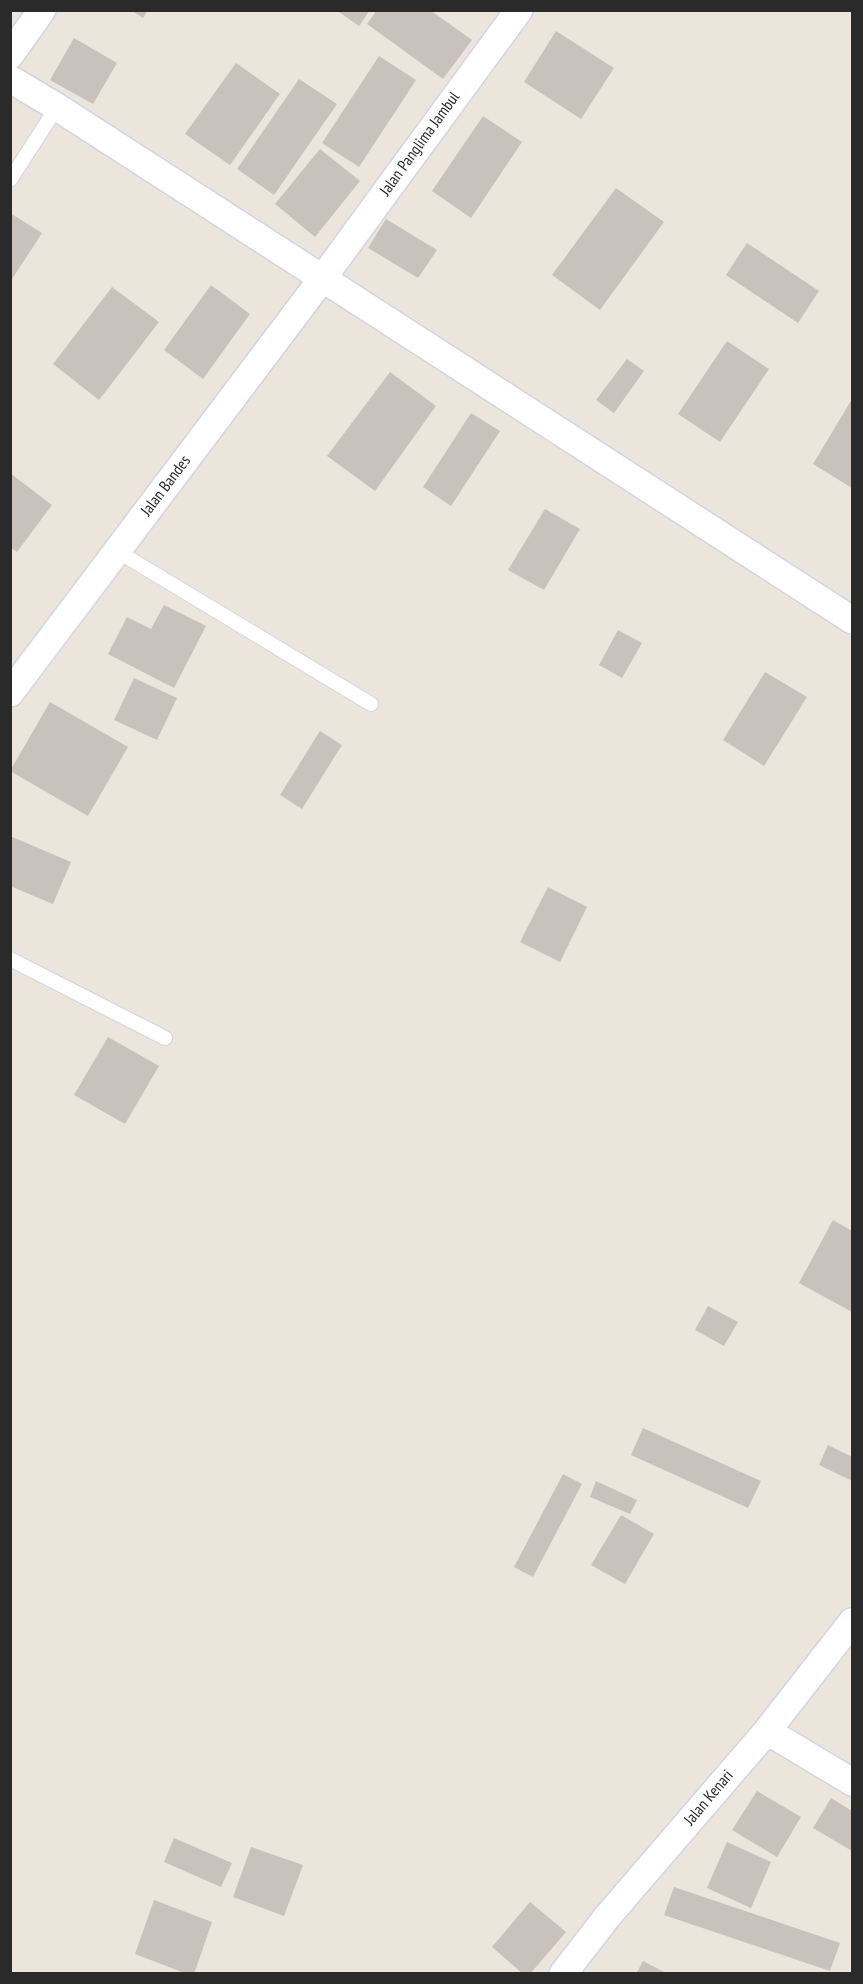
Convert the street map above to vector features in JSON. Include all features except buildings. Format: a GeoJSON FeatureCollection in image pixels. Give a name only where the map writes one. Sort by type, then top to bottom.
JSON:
{"type":"FeatureCollection","features":[{"type":"Feature","properties":{"kind":"street"},"geometry":{"type":"LineString","coordinates":[[10,55],[42,10]]}},
{"type":"Feature","properties":{"kind":"street","name":"Jalan Panglima Jambul"},"geometry":{"type":"LineString","coordinates":[[322,279],[519,10]]}},
{"type":"Feature","properties":{"kind":"street"},"geometry":{"type":"LineString","coordinates":[[10,79],[57,107],[852,620]]}},
{"type":"Feature","properties":{"kind":"street","name":"Jalan Bandes"},"geometry":{"type":"LineString","coordinates":[[10,693],[322,279]]}},
{"type":"Feature","properties":{"kind":"street","name":"Jalan Kenari"},"geometry":{"type":"LineString","coordinates":[[563,1974],[607,1917],[766,1731],[852,1622]]}},
{"type":"Feature","properties":{"kind":"street"},"geometry":{"type":"LineString","coordinates":[[766,1731],[852,1782]]}},
{"type":"Feature","properties":{"kind":"lane"},"geometry":{"type":"LineString","coordinates":[[10,180],[57,107]]}},
{"type":"Feature","properties":{"kind":"lane"},"geometry":{"type":"LineString","coordinates":[[117,551],[371,704]]}},
{"type":"Feature","properties":{"kind":"lane"},"geometry":{"type":"LineString","coordinates":[[10,959],[165,1038]]}}]}
